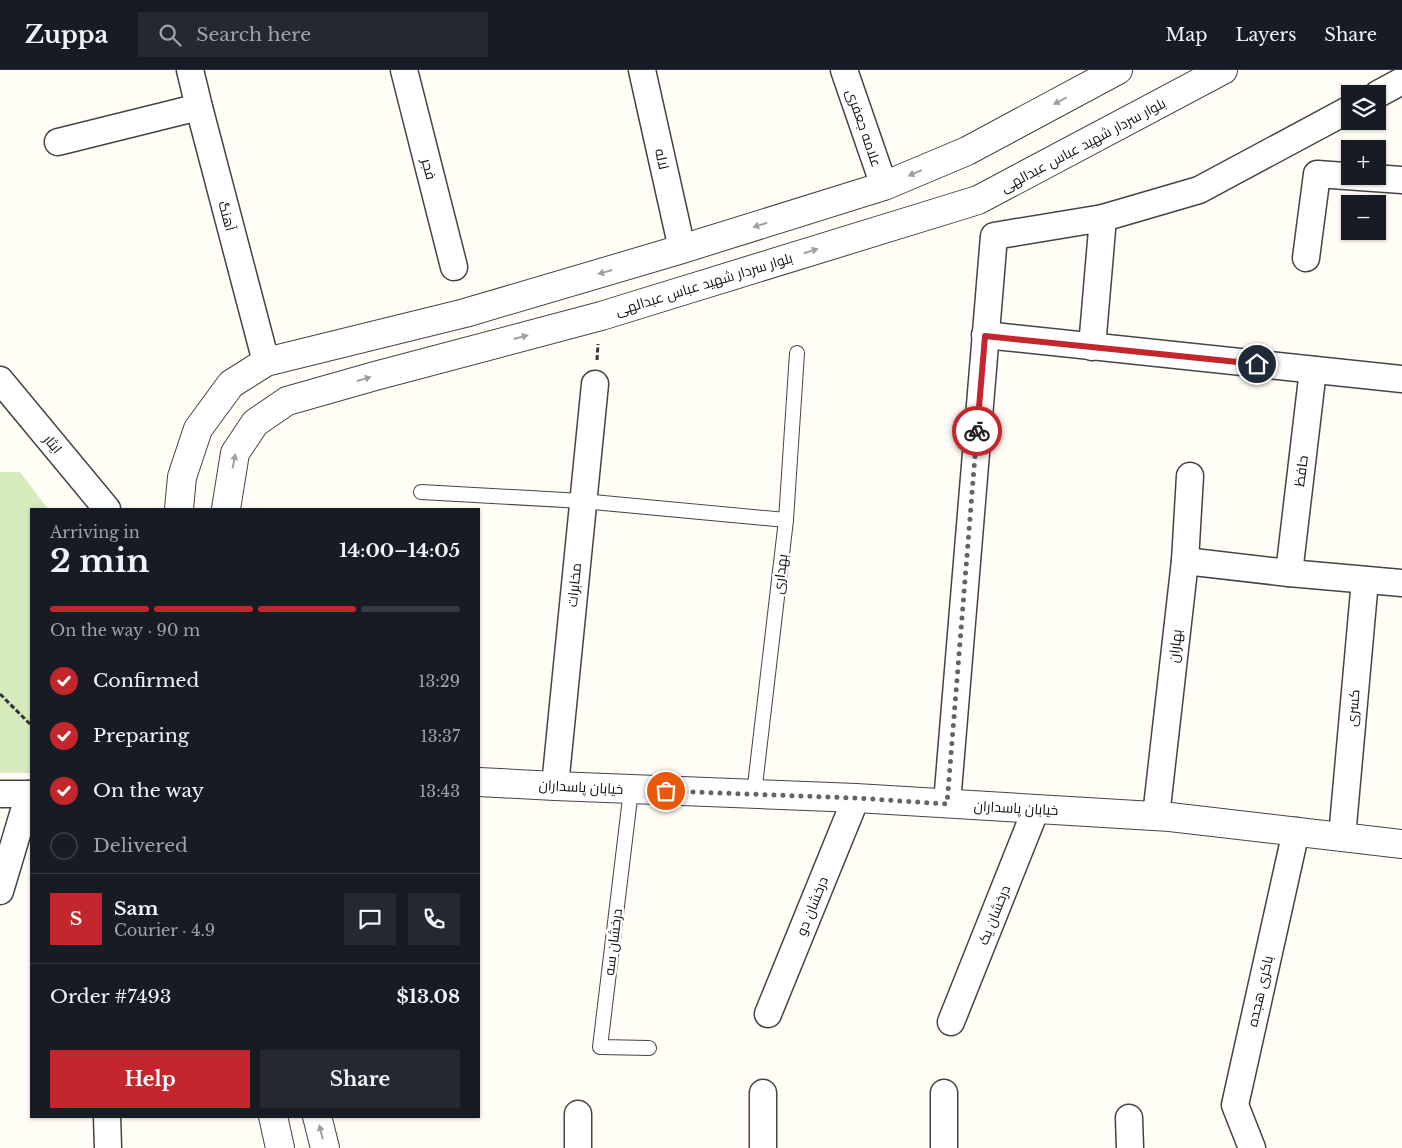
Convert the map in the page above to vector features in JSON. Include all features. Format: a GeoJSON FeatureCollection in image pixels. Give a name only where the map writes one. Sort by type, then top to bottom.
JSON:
{"type":"FeatureCollection","features":[{"type":"Feature","properties":{"kind":"street","name":"آهنگ"},"geometry":{"type":"LineString","coordinates":[[190,70],[266,362]]}},
{"type":"Feature","properties":{"kind":"street","name":"فجر"},"geometry":{"type":"LineString","coordinates":[[404,70],[454,267]]}},
{"type":"Feature","properties":{"kind":"street","name":"لاله"},"geometry":{"type":"LineString","coordinates":[[642,70],[682,249]]}},
{"type":"Feature","properties":{"kind":"street","name":"علامه جعفری"},"geometry":{"type":"LineString","coordinates":[[844,70],[884,186]]}},
{"type":"Feature","properties":{"kind":"street"},"geometry":{"type":"LineString","coordinates":[[179,508],[182,477],[198,429],[231,384],[266,362],[465,313],[682,249],[884,186],[967,151],[1085,78],[1118,70]]}},
{"type":"Feature","properties":{"kind":"street","name":"بلوار سردار شهید عباس عبدالهی"},"geometry":{"type":"LineString","coordinates":[[226,508],[235,453],[256,423],[287,402],[601,316],[978,200],[1224,70]]}},
{"type":"Feature","properties":{"kind":"street"},"geometry":{"type":"LineString","coordinates":[[1386,90],[1402,81]]}},
{"type":"Feature","properties":{"kind":"street"},"geometry":{"type":"LineString","coordinates":[[58,142],[199,107]]}},
{"type":"Feature","properties":{"kind":"street"},"geometry":{"type":"LineString","coordinates":[[947,804],[994,236],[1103,218],[1198,190],[1341,114]]}},
{"type":"Feature","properties":{"kind":"street"},"geometry":{"type":"LineString","coordinates":[[1306,258],[1317,174],[1402,180]]}},
{"type":"Feature","properties":{"kind":"street"},"geometry":{"type":"LineString","coordinates":[[1092,347],[1103,218]]}},
{"type":"Feature","properties":{"kind":"street"},"geometry":{"type":"LineString","coordinates":[[985,336],[1402,379]]}},
{"type":"Feature","properties":{"kind":"street","name":"حافظ"},"geometry":{"type":"LineString","coordinates":[[1289,573],[1313,370]]}},
{"type":"Feature","properties":{"kind":"street","name":"ایثار"},"geometry":{"type":"LineString","coordinates":[[0,380],[106,508]]}},
{"type":"Feature","properties":{"kind":"street","name":"مخابرات"},"geometry":{"type":"LineString","coordinates":[[555,786],[595,384]]}},
{"type":"Feature","properties":{"kind":"street","name":"بهاران"},"geometry":{"type":"LineString","coordinates":[[1156,816],[1185,561],[1190,476]]}},
{"type":"Feature","properties":{"kind":"street"},"geometry":{"type":"LineString","coordinates":[[1185,561],[1402,583]]}},
{"type":"Feature","properties":{"kind":"street","name":"کسری"},"geometry":{"type":"LineString","coordinates":[[1342,837],[1365,580]]}},
{"type":"Feature","properties":{"kind":"street","name":"خیابان پاسداران"},"geometry":{"type":"LineString","coordinates":[[480,782],[631,790],[856,798],[1156,816],[1402,844]]}},
{"type":"Feature","properties":{"kind":"street"},"geometry":{"type":"LineString","coordinates":[[0,794],[30,794],[0,891]]}},
{"type":"Feature","properties":{"kind":"street","name":"درخشان دو"},"geometry":{"type":"LineString","coordinates":[[768,1014],[856,798]]}},
{"type":"Feature","properties":{"kind":"street","name":"درخشان یک"},"geometry":{"type":"LineString","coordinates":[[951,1022],[1036,809]]}},
{"type":"Feature","properties":{"kind":"street","name":"باکری هجده"},"geometry":{"type":"LineString","coordinates":[[1252,1148],[1235,1105],[1296,832]]}},
{"type":"Feature","properties":{"kind":"street"},"geometry":{"type":"LineString","coordinates":[[763,1093],[763,1148]]}},
{"type":"Feature","properties":{"kind":"street"},"geometry":{"type":"LineString","coordinates":[[944,1093],[944,1148]]}},
{"type":"Feature","properties":{"kind":"street"},"geometry":{"type":"LineString","coordinates":[[578,1114],[578,1148]]}},
{"type":"Feature","properties":{"kind":"street"},"geometry":{"type":"LineString","coordinates":[[107,1118],[108,1148]]}},
{"type":"Feature","properties":{"kind":"street"},"geometry":{"type":"LineString","coordinates":[[273,1118],[280,1148]]}},
{"type":"Feature","properties":{"kind":"street"},"geometry":{"type":"LineString","coordinates":[[318,1118],[325,1148]]}},
{"type":"Feature","properties":{"kind":"street"},"geometry":{"type":"LineString","coordinates":[[1129,1118],[1130,1148]]}},
{"type":"Feature","properties":{"kind":"lane","name":"بهداری"},"geometry":{"type":"LineString","coordinates":[[754,794],[786,520],[797,353]]}},
{"type":"Feature","properties":{"kind":"lane"},"geometry":{"type":"LineString","coordinates":[[421,492],[582,501],[786,520]]}},
{"type":"Feature","properties":{"kind":"lane","name":"درخشان سه"},"geometry":{"type":"LineString","coordinates":[[631,790],[600,1047],[649,1048]]}},
{"type":"Feature","properties":{"kind":"path"},"geometry":{"type":"LineString","coordinates":[[595,384],[601,316]]}},
{"type":"Feature","properties":{"kind":"path"},"geometry":{"type":"LineString","coordinates":[[0,694],[30,724]]}},
{"type":"Feature","properties":{"kind":"green space"},"geometry":{"type":"Polygon","coordinates":[[[0,472],[20,472],[47,508],[30,508],[30,773],[0,773],[0,472]]]}},
{"type":"Feature","properties":{"kind":"way so far"},"geometry":{"type":"LineString","coordinates":[[666,791],[856,798],[947,804],[977,431]]}},
{"type":"Feature","properties":{"kind":"route"},"geometry":{"type":"LineString","coordinates":[[977,431],[985,336],[1257,364]]}}]}
